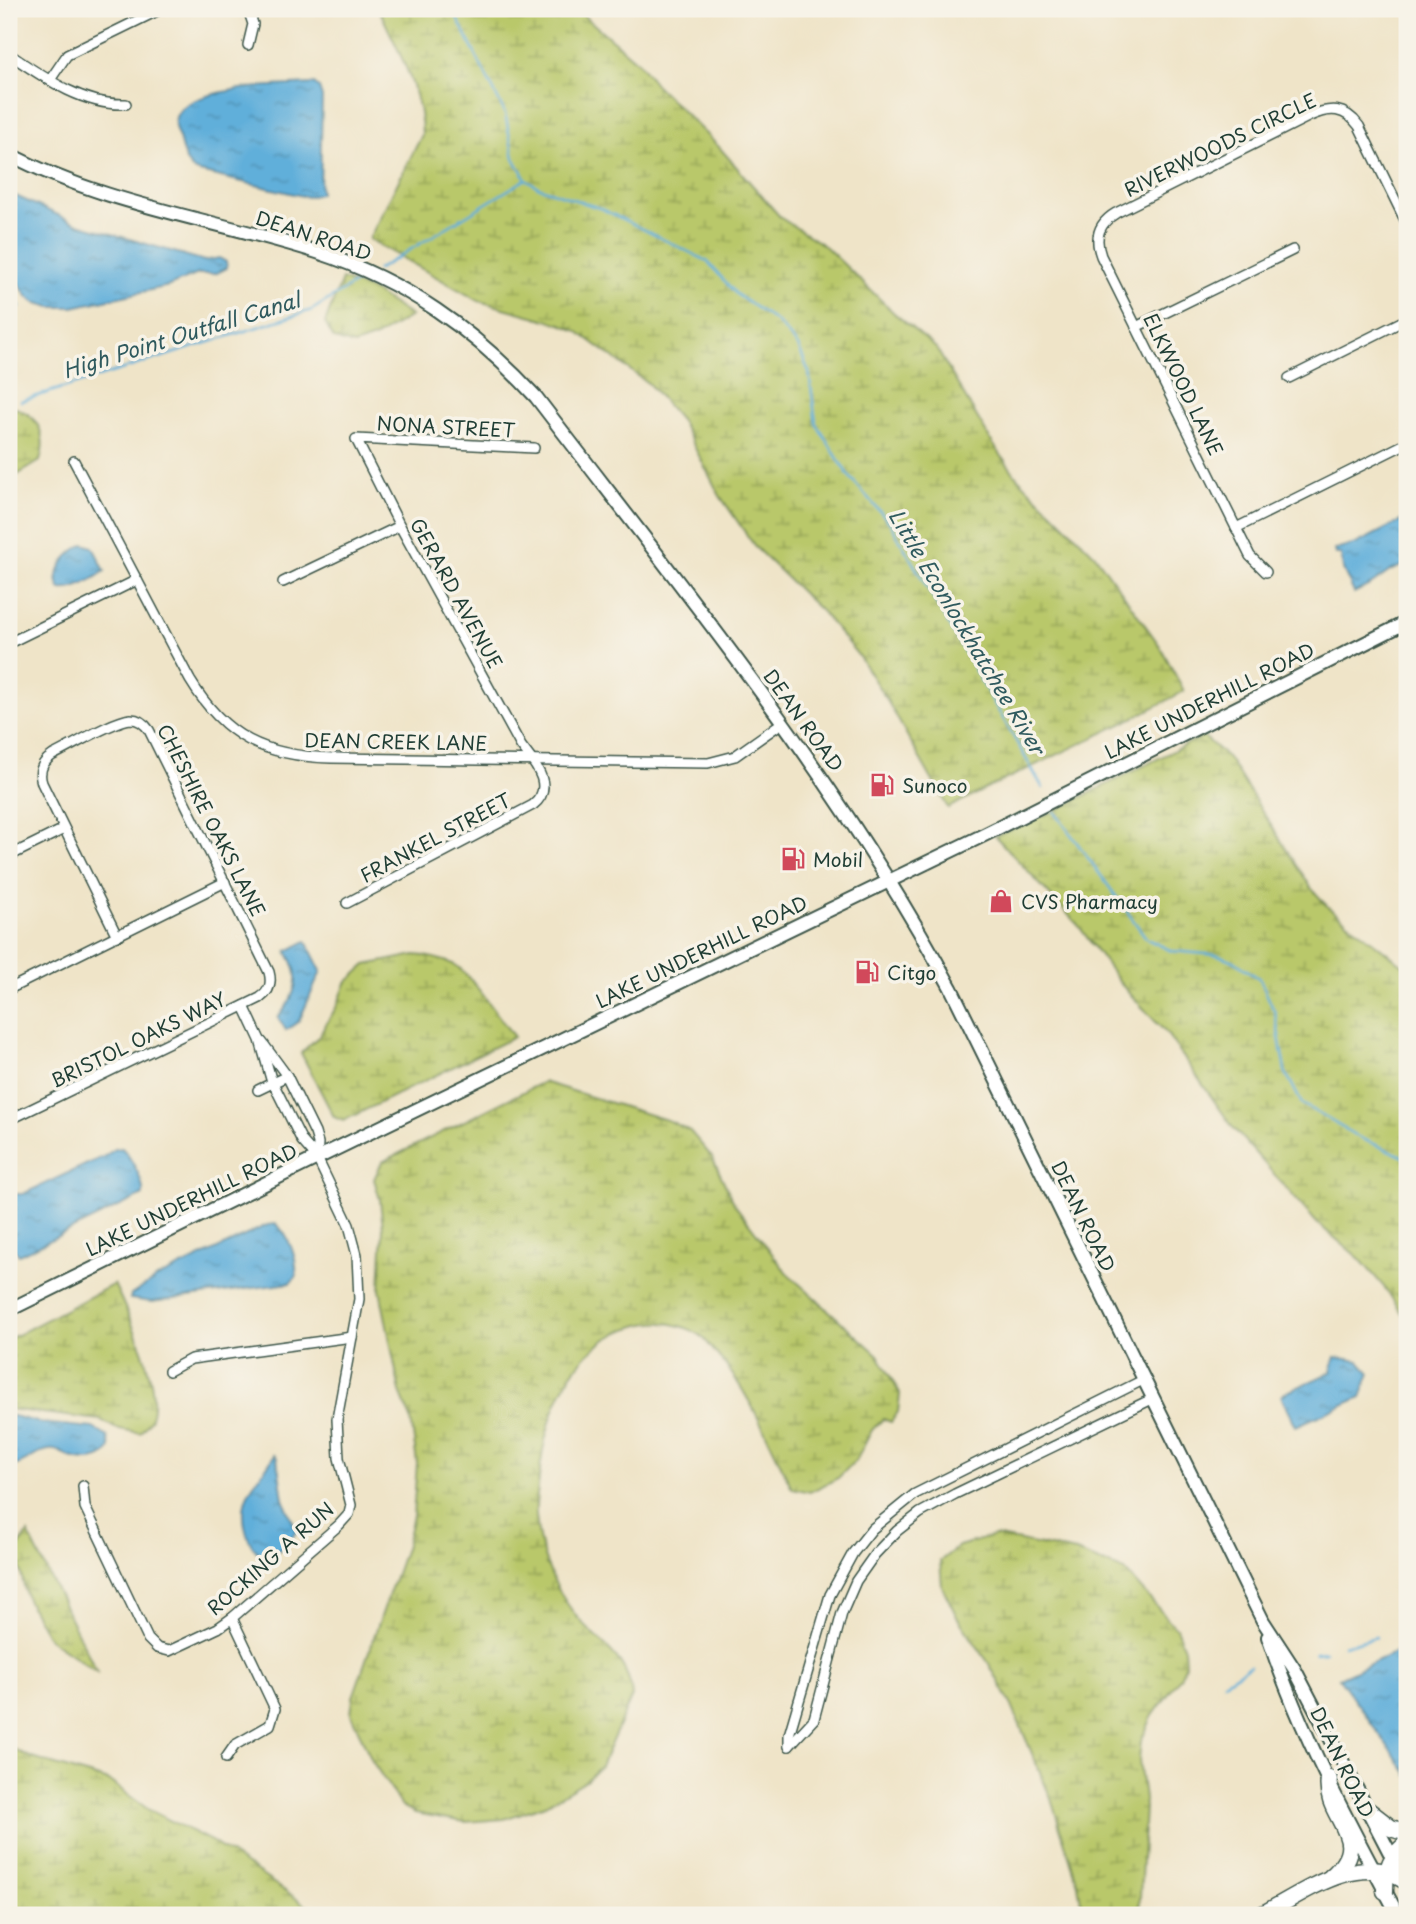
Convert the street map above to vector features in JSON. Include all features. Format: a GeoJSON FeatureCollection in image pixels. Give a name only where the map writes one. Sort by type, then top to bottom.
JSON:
{"type":"FeatureCollection","features":[{"type":"Feature","properties":{"kind":"highway"},"geometry":{"type":"LineString","coordinates":[[1329,1779],[1327,1791],[1350,1838],[1347,1860],[1329,1879]]}},
{"type":"Feature","properties":{"kind":"highway"},"geometry":{"type":"LineString","coordinates":[[1368,1811],[1391,1828],[1407,1833]]}},
{"type":"Feature","properties":{"kind":"highway"},"geometry":{"type":"LineString","coordinates":[[1261,1915],[1329,1879],[1384,1866],[1407,1844]]}},
{"type":"Feature","properties":{"kind":"highway"},"geometry":{"type":"LineString","coordinates":[[1384,1866],[1406,1882]]}},
{"type":"Feature","properties":{"kind":"highway"},"geometry":{"type":"LineString","coordinates":[[1384,1866],[1387,1894]]}},
{"type":"Feature","properties":{"kind":"street"},"geometry":{"type":"LineString","coordinates":[[50,80],[67,55],[161,9]]}},
{"type":"Feature","properties":{"kind":"street"},"geometry":{"type":"LineString","coordinates":[[248,9],[253,24],[248,45]]}},
{"type":"Feature","properties":{"kind":"street"},"geometry":{"type":"LineString","coordinates":[[9,54],[50,80],[103,104],[127,104]]}},
{"type":"Feature","properties":{"kind":"street","name":"RIVERWOODS CIRCLE"},"geometry":{"type":"LineString","coordinates":[[1101,256],[1097,244],[1098,233],[1112,215],[1310,117],[1331,110],[1349,115],[1359,126],[1407,224]]}},
{"type":"Feature","properties":{"kind":"street","name":"DEAN ROAD"},"geometry":{"type":"LineString","coordinates":[[9,153],[76,185],[317,252],[359,268],[438,309],[507,365],[536,397],[783,722],[890,880],[951,988],[1263,1621],[1295,1670],[1368,1811],[1384,1866]]}},
{"type":"Feature","properties":{"kind":"street"},"geometry":{"type":"LineString","coordinates":[[1136,327],[1293,250]]}},
{"type":"Feature","properties":{"kind":"street","name":"ELKWOOD LANE"},"geometry":{"type":"LineString","coordinates":[[1101,256],[1251,558],[1266,572]]}},
{"type":"Feature","properties":{"kind":"street"},"geometry":{"type":"LineString","coordinates":[[1289,378],[1407,319]]}},
{"type":"Feature","properties":{"kind":"street","name":"NONA STREET"},"geometry":{"type":"LineString","coordinates":[[356,439],[534,448]]}},
{"type":"Feature","properties":{"kind":"street","name":"GERARD AVENUE"},"geometry":{"type":"LineString","coordinates":[[356,439],[400,526],[522,746],[533,761]]}},
{"type":"Feature","properties":{"kind":"street"},"geometry":{"type":"LineString","coordinates":[[1236,528],[1407,443]]}},
{"type":"Feature","properties":{"kind":"street","name":"DEAN CREEK LANE"},"geometry":{"type":"LineString","coordinates":[[74,461],[203,701],[227,726],[259,747],[285,755],[313,758],[715,762],[735,756],[783,722]]}},
{"type":"Feature","properties":{"kind":"street"},"geometry":{"type":"LineString","coordinates":[[284,582],[400,526]]}},
{"type":"Feature","properties":{"kind":"street"},"geometry":{"type":"LineString","coordinates":[[9,643],[137,580]]}},
{"type":"Feature","properties":{"kind":"street","name":"LAKE UNDERHILL ROAD"},"geometry":{"type":"LineString","coordinates":[[9,1310],[317,1157],[890,880],[1407,622]]}},
{"type":"Feature","properties":{"kind":"street","name":"CHESHIRE OAKS LANE"},"geometry":{"type":"LineString","coordinates":[[117,936],[41,779],[43,763],[53,755],[122,721],[139,721],[149,730],[270,978],[266,994],[244,1006]]}},
{"type":"Feature","properties":{"kind":"street","name":"FRANKEL STREET"},"geometry":{"type":"LineString","coordinates":[[346,903],[533,805],[541,795],[543,780],[533,761]]}},
{"type":"Feature","properties":{"kind":"street"},"geometry":{"type":"LineString","coordinates":[[9,856],[64,829]]}},
{"type":"Feature","properties":{"kind":"street"},"geometry":{"type":"LineString","coordinates":[[9,989],[225,882]]}},
{"type":"Feature","properties":{"kind":"street","name":"ROCKING A RUN"},"geometry":{"type":"LineString","coordinates":[[83,1486],[85,1507],[153,1645],[162,1650],[173,1650],[232,1618],[349,1514],[351,1497],[341,1465],[337,1429],[341,1391],[360,1289],[357,1250],[349,1225],[317,1157],[304,1144],[273,1083],[260,1040],[244,1006]]}},
{"type":"Feature","properties":{"kind":"street","name":"BRISTOL OAKS WAY"},"geometry":{"type":"LineString","coordinates":[[9,1120],[244,1006]]}},
{"type":"Feature","properties":{"kind":"street","name":"ROCKING A RUN"},"geometry":{"type":"LineString","coordinates":[[260,1040],[287,1076],[317,1137],[317,1157]]}},
{"type":"Feature","properties":{"kind":"street"},"geometry":{"type":"LineString","coordinates":[[258,1090],[287,1076]]}},
{"type":"Feature","properties":{"kind":"street"},"geometry":{"type":"LineString","coordinates":[[169,1371],[191,1359],[352,1337]]}},
{"type":"Feature","properties":{"kind":"street"},"geometry":{"type":"LineString","coordinates":[[1143,1380],[915,1494],[872,1529],[853,1553],[830,1595],[789,1735],[789,1746],[814,1719],[842,1613],[856,1581],[875,1554],[897,1531],[920,1513],[955,1494],[1152,1399]]}},
{"type":"Feature","properties":{"kind":"street"},"geometry":{"type":"LineString","coordinates":[[226,1758],[235,1745],[270,1725],[275,1709],[232,1618]]}},
{"type":"Feature","properties":{"kind":"street","name":"DEAN ROAD"},"geometry":{"type":"LineString","coordinates":[[1263,1621],[1282,1679],[1329,1779],[1384,1866]]}},
{"type":"Feature","properties":{"kind":"street"},"geometry":{"type":"LineString","coordinates":[[1387,1894],[1398,1915]]}},
{"type":"Feature","properties":{"kind":"green space"},"geometry":{"type":"Polygon","coordinates":[[[379,9],[576,9],[639,63],[656,85],[719,147],[781,218],[826,247],[894,313],[936,348],[993,444],[1017,477],[1095,555],[1160,646],[1184,691],[948,808],[887,700],[858,655],[822,612],[756,548],[720,496],[681,421],[649,384],[577,331],[479,301],[369,239],[422,135],[413,86],[379,9]]]}},
{"type":"Feature","properties":{"kind":"green space"},"geometry":{"type":"Polygon","coordinates":[[[342,279],[373,291],[411,316],[374,338],[354,345],[334,339],[325,323],[342,279]]]}},
{"type":"Feature","properties":{"kind":"green space"},"geometry":{"type":"Polygon","coordinates":[[[9,406],[19,409],[33,419],[41,433],[42,451],[40,461],[9,480],[9,406]]]}},
{"type":"Feature","properties":{"kind":"green space"},"geometry":{"type":"Polygon","coordinates":[[[1203,736],[1228,758],[1312,889],[1328,907],[1407,968],[1407,1320],[1385,1288],[1360,1259],[1317,1223],[1234,1129],[1167,1034],[1120,983],[1078,925],[995,836],[1054,811],[1203,736]]]}},
{"type":"Feature","properties":{"kind":"green space"},"geometry":{"type":"Polygon","coordinates":[[[415,955],[439,959],[459,968],[514,1037],[343,1121],[334,1117],[301,1053],[319,1036],[337,1006],[346,983],[366,965],[415,955]]]}},
{"type":"Feature","properties":{"kind":"green space"},"geometry":{"type":"Polygon","coordinates":[[[543,1082],[670,1121],[690,1131],[712,1157],[735,1205],[787,1273],[878,1355],[900,1394],[898,1412],[891,1422],[883,1419],[872,1430],[857,1459],[838,1478],[810,1492],[792,1488],[738,1382],[700,1335],[678,1325],[647,1324],[615,1334],[595,1347],[579,1364],[566,1384],[548,1429],[536,1501],[537,1528],[547,1566],[559,1590],[573,1612],[625,1669],[632,1696],[601,1766],[586,1780],[545,1805],[504,1819],[465,1822],[415,1813],[402,1806],[372,1761],[351,1714],[353,1697],[405,1548],[413,1516],[417,1463],[411,1419],[400,1392],[380,1290],[383,1229],[380,1200],[374,1179],[382,1162],[543,1082]]]}},
{"type":"Feature","properties":{"kind":"green space"},"geometry":{"type":"Polygon","coordinates":[[[114,1284],[142,1351],[152,1390],[150,1420],[140,1433],[115,1428],[101,1420],[9,1409],[9,1339],[114,1284]]]}},
{"type":"Feature","properties":{"kind":"green space"},"geometry":{"type":"Polygon","coordinates":[[[28,1533],[97,1672],[49,1639],[27,1600],[16,1551],[28,1533]]]}},
{"type":"Feature","properties":{"kind":"green space"},"geometry":{"type":"Polygon","coordinates":[[[994,1536],[1076,1552],[1125,1571],[1176,1628],[1184,1648],[1185,1665],[1180,1678],[1152,1717],[1141,1741],[1139,1760],[1145,1807],[1139,1915],[1083,1915],[1078,1884],[1050,1796],[1012,1706],[988,1662],[957,1617],[942,1586],[940,1561],[959,1546],[994,1536]]]}},
{"type":"Feature","properties":{"kind":"green space"},"geometry":{"type":"Polygon","coordinates":[[[9,1747],[32,1758],[109,1781],[149,1810],[211,1841],[325,1915],[9,1915],[9,1747]]]}},
{"type":"Feature","properties":{"kind":"water"},"geometry":{"type":"Polygon","coordinates":[[[314,84],[319,88],[322,97],[320,194],[307,197],[195,171],[188,164],[175,125],[176,117],[184,107],[198,99],[239,89],[314,84]]]}},
{"type":"Feature","properties":{"kind":"water"},"geometry":{"type":"Polygon","coordinates":[[[9,193],[78,224],[204,261],[219,258],[226,262],[227,268],[215,274],[198,274],[169,286],[73,307],[51,307],[34,302],[9,268],[9,193]]]}},
{"type":"Feature","properties":{"kind":"water"},"geometry":{"type":"Polygon","coordinates":[[[1407,518],[1407,564],[1354,593],[1343,569],[1341,554],[1336,554],[1335,550],[1356,544],[1407,518]]]}},
{"type":"Feature","properties":{"kind":"water"},"geometry":{"type":"Polygon","coordinates":[[[84,544],[93,547],[105,571],[77,587],[60,589],[59,569],[72,552],[84,544]]]}},
{"type":"Feature","properties":{"kind":"water"},"geometry":{"type":"Polygon","coordinates":[[[306,941],[321,971],[299,1021],[286,1030],[278,1017],[290,1000],[296,980],[294,966],[287,951],[306,941]]]}},
{"type":"Feature","properties":{"kind":"water"},"geometry":{"type":"Polygon","coordinates":[[[122,1148],[137,1170],[143,1195],[19,1255],[9,1242],[9,1194],[23,1194],[107,1155],[114,1149],[122,1148]]]}},
{"type":"Feature","properties":{"kind":"water"},"geometry":{"type":"Polygon","coordinates":[[[276,1224],[289,1241],[294,1256],[296,1277],[290,1283],[152,1302],[130,1299],[131,1295],[157,1278],[267,1225],[276,1224]]]}},
{"type":"Feature","properties":{"kind":"water"},"geometry":{"type":"Polygon","coordinates":[[[1335,1357],[1359,1361],[1370,1373],[1361,1397],[1296,1426],[1281,1395],[1331,1372],[1335,1357]]]}},
{"type":"Feature","properties":{"kind":"water"},"geometry":{"type":"Polygon","coordinates":[[[9,1415],[41,1423],[93,1428],[108,1437],[110,1448],[103,1456],[87,1460],[50,1450],[13,1466],[9,1462],[9,1415]]]}},
{"type":"Feature","properties":{"kind":"water"},"geometry":{"type":"Polygon","coordinates":[[[274,1455],[277,1458],[283,1499],[297,1531],[283,1548],[265,1557],[252,1545],[248,1537],[244,1509],[249,1492],[274,1455]]]}},
{"type":"Feature","properties":{"kind":"water"},"geometry":{"type":"Polygon","coordinates":[[[1407,1647],[1407,1773],[1339,1678],[1407,1647]]]}},
{"type":"Feature","properties":{"kind":"waterway","name":"Little Econlockhatchee River"},"geometry":{"type":"LineString","coordinates":[[457,9],[457,18],[505,113],[514,158],[526,179],[538,187],[602,209],[707,261],[736,294],[778,323],[798,346],[809,372],[816,423],[848,475],[890,523],[1043,788]]}},
{"type":"Feature","properties":{"kind":"waterway","name":"High Point Outfall Canal"},"geometry":{"type":"LineString","coordinates":[[377,270],[526,179]]}},
{"type":"Feature","properties":{"kind":"waterway","name":"High Point Outfall Canal"},"geometry":{"type":"LineString","coordinates":[[21,401],[312,310],[365,277]]}},
{"type":"Feature","properties":{"kind":"waterway"},"geometry":{"type":"LineString","coordinates":[[9,291],[20,307]]}},
{"type":"Feature","properties":{"kind":"waterway","name":"Little Econlockhatchee River"},"geometry":{"type":"LineString","coordinates":[[1054,811],[1147,939],[1172,951],[1218,955],[1234,961],[1260,979],[1275,1013],[1285,1071],[1302,1104],[1360,1138],[1407,1158]]}},
{"type":"Feature","properties":{"kind":"waterway"},"geometry":{"type":"LineString","coordinates":[[1343,1646],[1376,1637]]}},
{"type":"Feature","properties":{"kind":"waterway"},"geometry":{"type":"LineString","coordinates":[[1315,1653],[1325,1652]]}},
{"type":"Feature","properties":{"kind":"waterway"},"geometry":{"type":"LineString","coordinates":[[1224,1682],[1250,1666]]}},
{"type":"Feature","properties":{"kind":"place","name":"Sunoco"},"geometry":{"type":"Point","coordinates":[882,785]}},
{"type":"Feature","properties":{"kind":"place","name":"Mobil"},"geometry":{"type":"Point","coordinates":[793,859]}},
{"type":"Feature","properties":{"kind":"place","name":"CVS Pharmacy"},"geometry":{"type":"Point","coordinates":[1001,901]}},
{"type":"Feature","properties":{"kind":"place","name":"Citgo"},"geometry":{"type":"Point","coordinates":[867,972]}}]}
